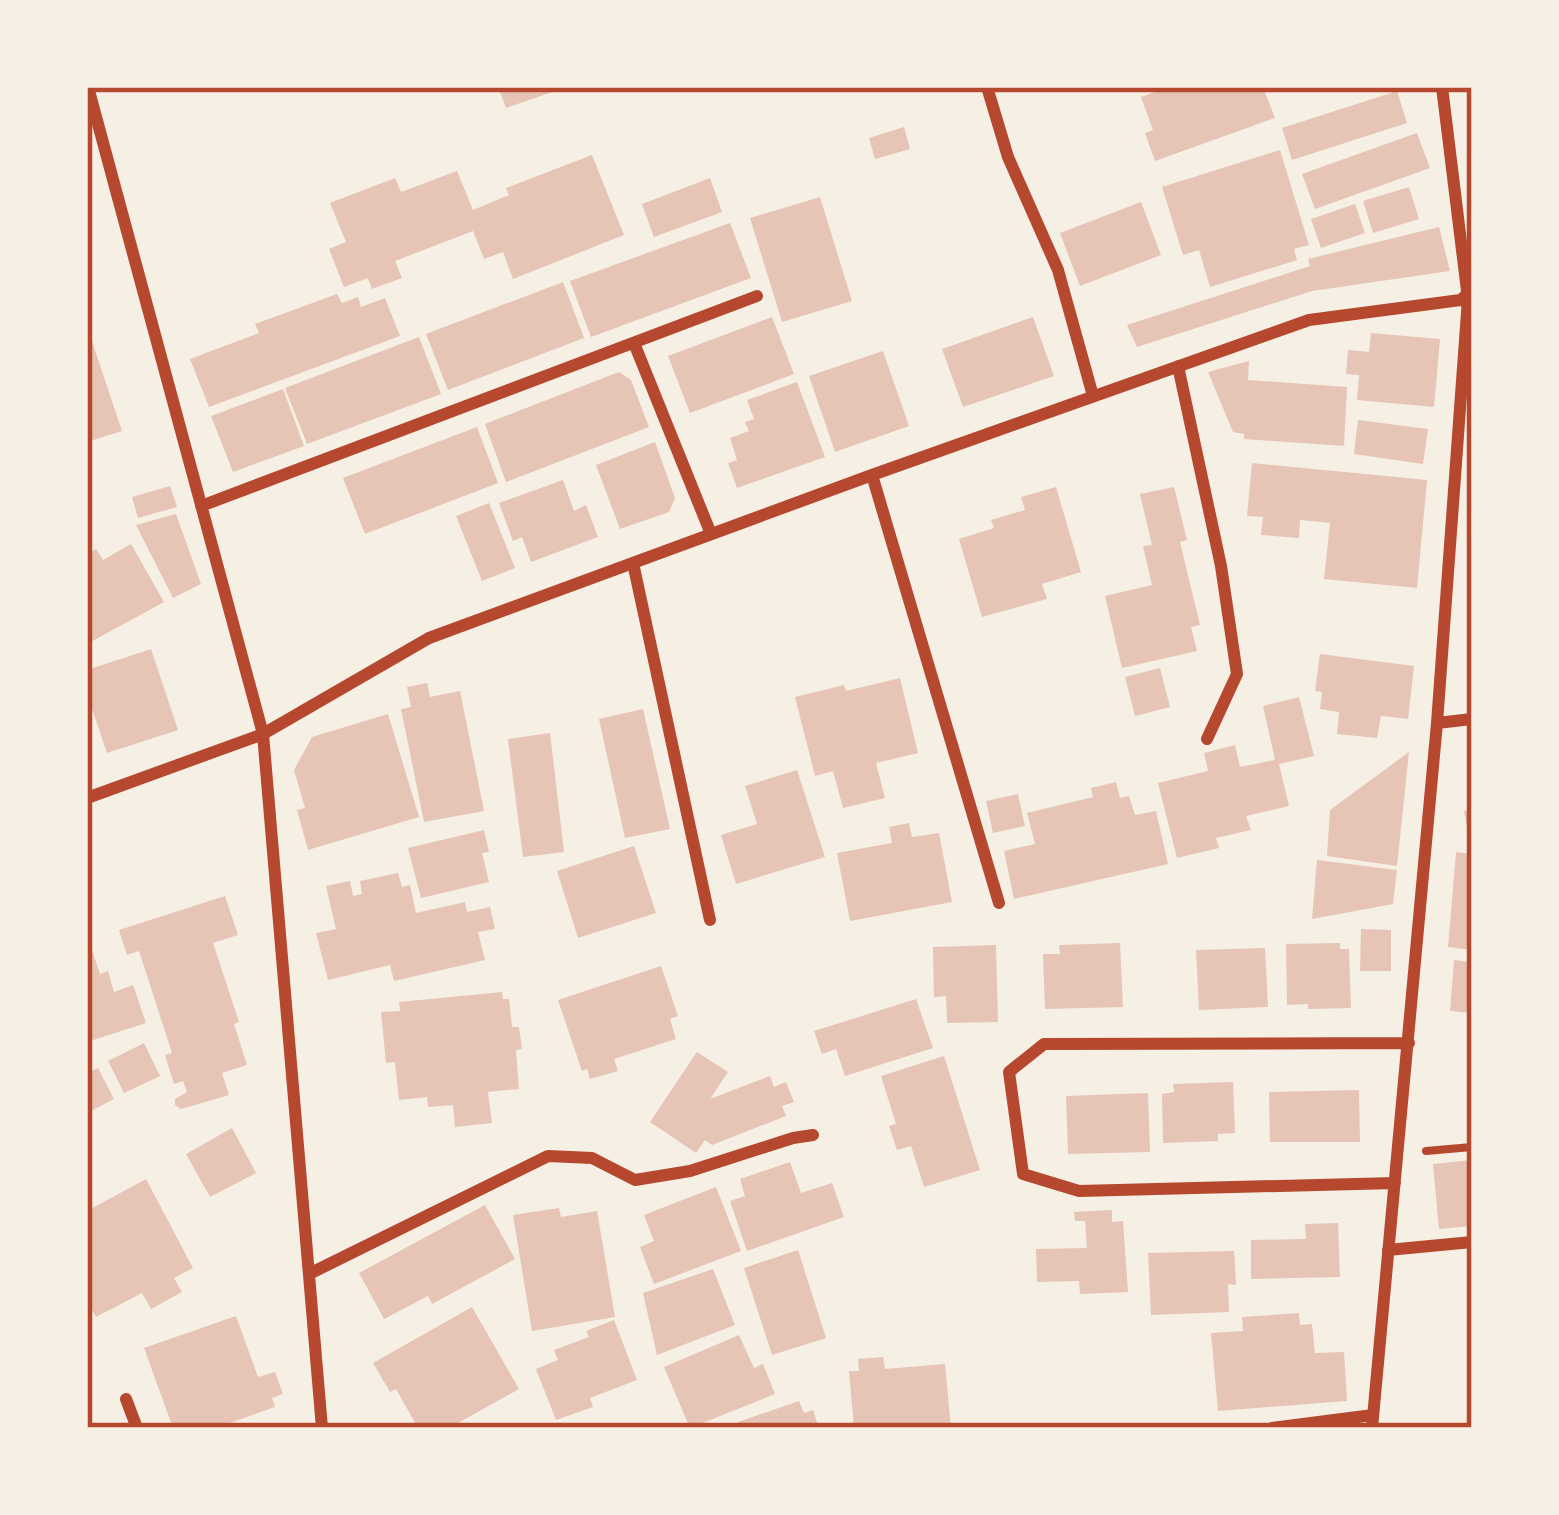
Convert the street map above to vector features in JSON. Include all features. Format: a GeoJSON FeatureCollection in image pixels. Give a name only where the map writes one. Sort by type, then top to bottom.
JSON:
{"type":"FeatureCollection","features":[{"type":"Feature","properties":{"kind":"street"},"geometry":{"type":"LineString","coordinates":[[88,87],[263,734],[322,1428]]}},
{"type":"Feature","properties":{"kind":"street"},"geometry":{"type":"LineString","coordinates":[[987,87],[1008,157],[1058,270],[1093,396]]}},
{"type":"Feature","properties":{"kind":"street"},"geometry":{"type":"LineString","coordinates":[[1272,1428],[1373,1422],[1437,723],[1470,299],[1442,87]]}},
{"type":"Feature","properties":{"kind":"street"},"geometry":{"type":"LineString","coordinates":[[201,506],[757,296]]}},
{"type":"Feature","properties":{"kind":"street"},"geometry":{"type":"LineString","coordinates":[[87,798],[263,734],[429,638],[872,475],[1309,320],[1470,299]]}},
{"type":"Feature","properties":{"kind":"street"},"geometry":{"type":"LineString","coordinates":[[634,343],[711,534]]}},
{"type":"Feature","properties":{"kind":"street"},"geometry":{"type":"LineString","coordinates":[[1178,366],[1220,566],[1237,674],[1207,740]]}},
{"type":"Feature","properties":{"kind":"street"},"geometry":{"type":"LineString","coordinates":[[872,475],[999,903]]}},
{"type":"Feature","properties":{"kind":"street"},"geometry":{"type":"LineString","coordinates":[[633,563],[710,920]]}},
{"type":"Feature","properties":{"kind":"street"},"geometry":{"type":"LineString","coordinates":[[1437,723],[1472,718]]}},
{"type":"Feature","properties":{"kind":"street"},"geometry":{"type":"LineString","coordinates":[[1395,1183],[1078,1191],[1023,1174],[1009,1072],[1044,1044],[1409,1043]]}},
{"type":"Feature","properties":{"kind":"street"},"geometry":{"type":"LineString","coordinates":[[309,1274],[548,1156],[592,1157],[635,1180],[690,1172],[814,1135]]}},
{"type":"Feature","properties":{"kind":"street"},"geometry":{"type":"LineString","coordinates":[[1388,1250],[1472,1242]]}},
{"type":"Feature","properties":{"kind":"street"},"geometry":{"type":"LineString","coordinates":[[126,1399],[137,1428]]}},
{"type":"Feature","properties":{"kind":"building"},"geometry":{"type":"Polygon","coordinates":[[[498,87],[564,87],[564,88],[506,108],[498,87]]]}},
{"type":"Feature","properties":{"kind":"building"},"geometry":{"type":"Polygon","coordinates":[[[1169,87],[1263,87],[1275,118],[1155,161],[1145,133],[1153,130],[1141,97],[1169,87]]]}},
{"type":"Feature","properties":{"kind":"building"},"geometry":{"type":"Polygon","coordinates":[[[1397,91],[1407,123],[1292,160],[1282,128],[1397,91]]]}},
{"type":"Feature","properties":{"kind":"building"},"geometry":{"type":"Polygon","coordinates":[[[904,127],[910,149],[875,159],[869,138],[904,127]]]}},
{"type":"Feature","properties":{"kind":"building"},"geometry":{"type":"Polygon","coordinates":[[[1417,133],[1430,168],[1315,209],[1302,174],[1417,133]]]}},
{"type":"Feature","properties":{"kind":"building"},"geometry":{"type":"Polygon","coordinates":[[[1280,150],[1309,245],[1294,249],[1297,260],[1210,287],[1199,250],[1183,255],[1162,187],[1280,150]]]}},
{"type":"Feature","properties":{"kind":"building"},"geometry":{"type":"Polygon","coordinates":[[[592,155],[624,235],[513,279],[503,252],[484,259],[473,231],[395,261],[402,278],[372,289],[368,278],[344,287],[329,249],[346,242],[330,203],[395,178],[401,192],[457,171],[473,210],[509,195],[506,188],[592,155]]]}},
{"type":"Feature","properties":{"kind":"building"},"geometry":{"type":"Polygon","coordinates":[[[710,178],[722,212],[654,237],[642,204],[710,178]]]}},
{"type":"Feature","properties":{"kind":"building"},"geometry":{"type":"Polygon","coordinates":[[[1409,187],[1419,219],[1373,233],[1363,201],[1409,187]]]}},
{"type":"Feature","properties":{"kind":"building"},"geometry":{"type":"Polygon","coordinates":[[[820,197],[852,301],[782,322],[750,218],[820,197]]]}},
{"type":"Feature","properties":{"kind":"building"},"geometry":{"type":"Polygon","coordinates":[[[1141,202],[1161,255],[1080,286],[1060,233],[1141,202]]]}},
{"type":"Feature","properties":{"kind":"building"},"geometry":{"type":"Polygon","coordinates":[[[1355,204],[1365,233],[1321,248],[1311,219],[1355,204]]]}},
{"type":"Feature","properties":{"kind":"building"},"geometry":{"type":"Polygon","coordinates":[[[730,223],[751,278],[591,337],[570,281],[730,223]]]}},
{"type":"Feature","properties":{"kind":"building"},"geometry":{"type":"Polygon","coordinates":[[[1439,227],[1450,271],[1312,291],[1137,347],[1127,325],[1310,266],[1308,259],[1439,227]]]}},
{"type":"Feature","properties":{"kind":"building"},"geometry":{"type":"Polygon","coordinates":[[[563,282],[584,338],[448,390],[426,334],[563,282]]]}},
{"type":"Feature","properties":{"kind":"building"},"geometry":{"type":"Polygon","coordinates":[[[337,294],[342,303],[358,297],[361,307],[385,298],[400,336],[209,407],[190,359],[259,333],[255,324],[337,294]]]}},
{"type":"Feature","properties":{"kind":"building"},"geometry":{"type":"Polygon","coordinates":[[[772,317],[794,374],[690,413],[668,356],[772,317]]]}},
{"type":"Feature","properties":{"kind":"building"},"geometry":{"type":"Polygon","coordinates":[[[1033,317],[1054,376],[963,407],[942,349],[1033,317]]]}},
{"type":"Feature","properties":{"kind":"building"},"geometry":{"type":"Polygon","coordinates":[[[87,326],[122,431],[87,442],[87,326]]]}},
{"type":"Feature","properties":{"kind":"building"},"geometry":{"type":"Polygon","coordinates":[[[1371,333],[1440,339],[1434,407],[1357,400],[1359,375],[1346,374],[1348,350],[1369,352],[1371,333]]]}},
{"type":"Feature","properties":{"kind":"building"},"geometry":{"type":"Polygon","coordinates":[[[419,337],[441,394],[307,444],[285,388],[419,337]]]}},
{"type":"Feature","properties":{"kind":"building"},"geometry":{"type":"Polygon","coordinates":[[[883,351],[909,426],[835,452],[809,376],[883,351]]]}},
{"type":"Feature","properties":{"kind":"building"},"geometry":{"type":"Polygon","coordinates":[[[1249,361],[1248,380],[1347,387],[1344,446],[1244,439],[1244,434],[1233,432],[1208,372],[1249,361]]]}},
{"type":"Feature","properties":{"kind":"building"},"geometry":{"type":"Polygon","coordinates":[[[619,372],[631,380],[649,427],[506,482],[485,424],[619,372]]]}},
{"type":"Feature","properties":{"kind":"building"},"geometry":{"type":"Polygon","coordinates":[[[797,382],[825,457],[737,488],[728,463],[737,460],[730,438],[749,431],[745,422],[754,419],[747,400],[797,382]]]}},
{"type":"Feature","properties":{"kind":"building"},"geometry":{"type":"Polygon","coordinates":[[[283,389],[304,446],[233,472],[211,416],[283,389]]]}},
{"type":"Feature","properties":{"kind":"building"},"geometry":{"type":"Polygon","coordinates":[[[1358,420],[1428,429],[1423,464],[1354,454],[1358,420]]]}},
{"type":"Feature","properties":{"kind":"building"},"geometry":{"type":"Polygon","coordinates":[[[477,427],[498,483],[365,534],[343,478],[477,427]]]}},
{"type":"Feature","properties":{"kind":"building"},"geometry":{"type":"Polygon","coordinates":[[[655,442],[675,498],[669,512],[620,529],[596,465],[655,442]]]}},
{"type":"Feature","properties":{"kind":"building"},"geometry":{"type":"Polygon","coordinates":[[[1252,463],[1427,480],[1417,588],[1324,579],[1330,523],[1300,520],[1299,538],[1261,535],[1263,517],[1247,516],[1252,463]]]}},
{"type":"Feature","properties":{"kind":"building"},"geometry":{"type":"Polygon","coordinates":[[[563,480],[574,511],[586,505],[598,537],[531,562],[522,537],[513,541],[499,503],[563,480]]]}},
{"type":"Feature","properties":{"kind":"building"},"geometry":{"type":"Polygon","coordinates":[[[170,486],[177,507],[138,518],[132,497],[170,486]]]}},
{"type":"Feature","properties":{"kind":"building"},"geometry":{"type":"Polygon","coordinates":[[[1056,487],[1081,572],[1042,584],[1047,599],[982,617],[959,539],[994,528],[991,520],[1025,510],[1021,497],[1056,487]]]}},
{"type":"Feature","properties":{"kind":"building"},"geometry":{"type":"Polygon","coordinates":[[[1174,487],[1187,540],[1180,542],[1200,625],[1191,627],[1197,651],[1122,668],[1105,596],[1152,585],[1143,546],[1152,545],[1140,494],[1174,487]]]}},
{"type":"Feature","properties":{"kind":"building"},"geometry":{"type":"Polygon","coordinates":[[[489,503],[515,568],[482,581],[456,516],[489,503]]]}},
{"type":"Feature","properties":{"kind":"building"},"geometry":{"type":"Polygon","coordinates":[[[176,514],[201,584],[173,598],[136,525],[176,514]]]}},
{"type":"Feature","properties":{"kind":"building"},"geometry":{"type":"Polygon","coordinates":[[[131,544],[164,602],[87,644],[87,554],[96,549],[103,560],[131,544]]]}},
{"type":"Feature","properties":{"kind":"building"},"geometry":{"type":"Polygon","coordinates":[[[151,649],[178,730],[107,753],[87,694],[87,670],[151,649]]]}},
{"type":"Feature","properties":{"kind":"building"},"geometry":{"type":"Polygon","coordinates":[[[1320,654],[1414,666],[1408,719],[1381,716],[1377,738],[1337,734],[1339,712],[1320,709],[1322,692],[1315,691],[1320,654]]]}},
{"type":"Feature","properties":{"kind":"building"},"geometry":{"type":"Polygon","coordinates":[[[1160,668],[1170,707],[1135,716],[1125,677],[1160,668]]]}},
{"type":"Feature","properties":{"kind":"building"},"geometry":{"type":"Polygon","coordinates":[[[900,678],[918,753],[876,763],[885,798],[843,808],[833,771],[815,776],[795,697],[900,678]]]}},
{"type":"Feature","properties":{"kind":"building"},"geometry":{"type":"Polygon","coordinates":[[[427,683],[430,697],[460,691],[484,811],[424,822],[401,709],[411,707],[407,687],[427,683]]]}},
{"type":"Feature","properties":{"kind":"building"},"geometry":{"type":"Polygon","coordinates":[[[1299,697],[1314,756],[1279,764],[1289,806],[1246,816],[1251,830],[1216,838],[1219,848],[1177,858],[1158,783],[1208,771],[1204,753],[1235,745],[1240,767],[1275,760],[1263,706],[1299,697]]]}},
{"type":"Feature","properties":{"kind":"building"},"geometry":{"type":"Polygon","coordinates":[[[643,709],[670,829],[625,838],[599,719],[643,709]]]}},
{"type":"Feature","properties":{"kind":"building"},"geometry":{"type":"Polygon","coordinates":[[[388,714],[419,817],[308,850],[297,810],[305,808],[294,770],[312,737],[388,714]]]}},
{"type":"Feature","properties":{"kind":"building"},"geometry":{"type":"Polygon","coordinates":[[[550,733],[564,852],[523,857],[508,739],[550,733]]]}},
{"type":"Feature","properties":{"kind":"building"},"geometry":{"type":"Polygon","coordinates":[[[1409,752],[1397,866],[1327,856],[1330,810],[1409,752]]]}},
{"type":"Feature","properties":{"kind":"building"},"geometry":{"type":"Polygon","coordinates":[[[797,770],[825,857],[736,884],[721,835],[757,824],[745,786],[797,770]]]}},
{"type":"Feature","properties":{"kind":"building"},"geometry":{"type":"Polygon","coordinates":[[[1116,782],[1120,798],[1129,796],[1135,815],[1156,811],[1168,864],[1014,899],[1004,851],[1035,844],[1027,813],[1093,797],[1091,788],[1116,782]]]}},
{"type":"Feature","properties":{"kind":"building"},"geometry":{"type":"Polygon","coordinates":[[[1018,794],[1025,826],[993,833],[986,801],[1018,794]]]}},
{"type":"Feature","properties":{"kind":"building"},"geometry":{"type":"Polygon","coordinates":[[[1472,810],[1472,844],[1470,844],[1464,811],[1472,810]]]}},
{"type":"Feature","properties":{"kind":"building"},"geometry":{"type":"Polygon","coordinates":[[[909,823],[912,837],[939,833],[952,902],[850,921],[837,853],[892,843],[889,827],[909,823]]]}},
{"type":"Feature","properties":{"kind":"building"},"geometry":{"type":"Polygon","coordinates":[[[484,830],[489,852],[482,853],[489,882],[421,898],[408,848],[484,830]]]}},
{"type":"Feature","properties":{"kind":"building"},"geometry":{"type":"Polygon","coordinates":[[[634,846],[656,913],[578,938],[557,871],[634,846]]]}},
{"type":"Feature","properties":{"kind":"building"},"geometry":{"type":"Polygon","coordinates":[[[1456,852],[1472,854],[1472,950],[1448,947],[1456,852]]]}},
{"type":"Feature","properties":{"kind":"building"},"geometry":{"type":"Polygon","coordinates":[[[1317,860],[1397,870],[1393,904],[1312,919],[1317,860]]]}},
{"type":"Feature","properties":{"kind":"building"},"geometry":{"type":"Polygon","coordinates":[[[398,873],[402,887],[410,885],[416,913],[465,902],[467,912],[490,907],[495,929],[478,932],[485,960],[394,981],[390,965],[328,980],[316,933],[336,929],[326,886],[350,881],[353,896],[362,894],[360,881],[398,873]]]}},
{"type":"Feature","properties":{"kind":"building"},"geometry":{"type":"Polygon","coordinates":[[[225,896],[238,935],[213,943],[239,1022],[234,1024],[247,1065],[222,1073],[229,1095],[181,1109],[175,1099],[187,1092],[183,1081],[174,1084],[165,1055],[172,1053],[139,951],[127,955],[119,930],[225,896]]]}},
{"type":"Feature","properties":{"kind":"building"},"geometry":{"type":"Polygon","coordinates":[[[1361,929],[1391,930],[1391,971],[1360,971],[1361,929]]]}},
{"type":"Feature","properties":{"kind":"building"},"geometry":{"type":"Polygon","coordinates":[[[87,935],[100,974],[108,971],[114,992],[133,985],[146,1023],[87,1042],[87,935]]]}},
{"type":"Feature","properties":{"kind":"building"},"geometry":{"type":"Polygon","coordinates":[[[1120,943],[1123,1007],[1045,1009],[1043,954],[1060,954],[1059,945],[1120,943]]]}},
{"type":"Feature","properties":{"kind":"building"},"geometry":{"type":"Polygon","coordinates":[[[1340,943],[1340,949],[1349,949],[1351,1008],[1287,1005],[1286,944],[1340,943]]]}},
{"type":"Feature","properties":{"kind":"building"},"geometry":{"type":"Polygon","coordinates":[[[996,945],[998,1022],[947,1023],[946,996],[934,997],[933,947],[996,945]]]}},
{"type":"Feature","properties":{"kind":"building"},"geometry":{"type":"Polygon","coordinates":[[[1265,948],[1268,1007],[1199,1010],[1196,950],[1265,948]]]}},
{"type":"Feature","properties":{"kind":"building"},"geometry":{"type":"Polygon","coordinates":[[[1454,960],[1472,962],[1472,1013],[1450,1011],[1454,960]]]}},
{"type":"Feature","properties":{"kind":"building"},"geometry":{"type":"Polygon","coordinates":[[[661,966],[678,1016],[670,1019],[676,1039],[614,1059],[618,1071],[590,1079],[587,1069],[582,1071],[558,1000],[661,966]]]}},
{"type":"Feature","properties":{"kind":"building"},"geometry":{"type":"Polygon","coordinates":[[[502,992],[503,999],[509,999],[512,1027],[519,1027],[519,1089],[488,1092],[492,1123],[455,1127],[453,1105],[428,1107],[427,1097],[399,1100],[395,1062],[386,1063],[381,1012],[400,1011],[399,1002],[502,992]]]}},
{"type":"Feature","properties":{"kind":"building"},"geometry":{"type":"Polygon","coordinates":[[[916,999],[933,1048],[845,1076],[836,1049],[822,1054],[814,1031],[916,999]]]}},
{"type":"Feature","properties":{"kind":"building"},"geometry":{"type":"Polygon","coordinates":[[[144,1043],[160,1076],[124,1093],[108,1061],[144,1043]]]}},
{"type":"Feature","properties":{"kind":"building"},"geometry":{"type":"Polygon","coordinates":[[[697,1052],[728,1072],[710,1099],[770,1076],[774,1087],[786,1082],[794,1102],[782,1106],[786,1116],[712,1145],[705,1140],[696,1153],[650,1122],[697,1052]]]}},
{"type":"Feature","properties":{"kind":"building"},"geometry":{"type":"Polygon","coordinates":[[[944,1056],[980,1170],[924,1187],[911,1146],[897,1150],[889,1126],[896,1124],[881,1076],[944,1056]]]}},
{"type":"Feature","properties":{"kind":"building"},"geometry":{"type":"Polygon","coordinates":[[[98,1068],[114,1099],[87,1113],[87,1073],[98,1068]]]}},
{"type":"Feature","properties":{"kind":"building"},"geometry":{"type":"Polygon","coordinates":[[[1233,1082],[1235,1133],[1218,1134],[1218,1141],[1163,1143],[1162,1094],[1174,1092],[1173,1084],[1233,1082]]]}},
{"type":"Feature","properties":{"kind":"building"},"geometry":{"type":"Polygon","coordinates":[[[1359,1090],[1360,1142],[1270,1142],[1269,1092],[1359,1090]]]}},
{"type":"Feature","properties":{"kind":"building"},"geometry":{"type":"Polygon","coordinates":[[[1148,1093],[1150,1152],[1068,1154],[1066,1096],[1148,1093]]]}},
{"type":"Feature","properties":{"kind":"building"},"geometry":{"type":"Polygon","coordinates":[[[232,1128],[256,1173],[210,1197],[186,1154],[232,1128]]]}},
{"type":"Feature","properties":{"kind":"building"},"geometry":{"type":"Polygon","coordinates":[[[1472,1160],[1472,1226],[1439,1229],[1433,1164],[1472,1160]]]}},
{"type":"Feature","properties":{"kind":"building"},"geometry":{"type":"Polygon","coordinates":[[[790,1162],[801,1193],[832,1183],[844,1217],[747,1251],[730,1201],[745,1196],[740,1179],[790,1162]]]}},
{"type":"Feature","properties":{"kind":"building"},"geometry":{"type":"Polygon","coordinates":[[[146,1179],[193,1268],[174,1278],[182,1292],[151,1309],[142,1293],[96,1317],[87,1301],[87,1211],[146,1179]]]}},
{"type":"Feature","properties":{"kind":"building"},"geometry":{"type":"Polygon","coordinates":[[[716,1187],[741,1251],[654,1284],[640,1247],[654,1241],[644,1215],[716,1187]]]}},
{"type":"Feature","properties":{"kind":"building"},"geometry":{"type":"Polygon","coordinates":[[[485,1205],[515,1259],[432,1304],[428,1296],[384,1319],[359,1273],[485,1205]]]}},
{"type":"Feature","properties":{"kind":"building"},"geometry":{"type":"Polygon","coordinates":[[[559,1208],[561,1217],[597,1211],[615,1317],[532,1331],[513,1215],[559,1208]]]}},
{"type":"Feature","properties":{"kind":"building"},"geometry":{"type":"Polygon","coordinates":[[[1112,1210],[1112,1222],[1123,1221],[1128,1292],[1080,1294],[1079,1281],[1037,1282],[1036,1249],[1087,1248],[1085,1221],[1075,1221],[1074,1212],[1112,1210]]]}},
{"type":"Feature","properties":{"kind":"building"},"geometry":{"type":"Polygon","coordinates":[[[1338,1223],[1340,1277],[1251,1279],[1251,1240],[1306,1239],[1305,1224],[1338,1223]]]}},
{"type":"Feature","properties":{"kind":"building"},"geometry":{"type":"Polygon","coordinates":[[[798,1250],[826,1338],[772,1355],[744,1268],[798,1250]]]}},
{"type":"Feature","properties":{"kind":"building"},"geometry":{"type":"Polygon","coordinates":[[[1234,1251],[1236,1285],[1228,1284],[1229,1312],[1151,1315],[1148,1253],[1234,1251]]]}},
{"type":"Feature","properties":{"kind":"building"},"geometry":{"type":"Polygon","coordinates":[[[713,1269],[735,1325],[657,1355],[643,1293],[713,1269]]]}},
{"type":"Feature","properties":{"kind":"building"},"geometry":{"type":"Polygon","coordinates":[[[472,1307],[519,1389],[449,1428],[418,1428],[396,1389],[390,1392],[373,1363],[472,1307]]]}},
{"type":"Feature","properties":{"kind":"building"},"geometry":{"type":"Polygon","coordinates":[[[1299,1313],[1300,1325],[1312,1324],[1315,1353],[1344,1352],[1347,1401],[1218,1411],[1211,1333],[1243,1331],[1242,1317],[1299,1313]]]}},
{"type":"Feature","properties":{"kind":"building"},"geometry":{"type":"Polygon","coordinates":[[[236,1316],[258,1377],[275,1372],[283,1394],[272,1398],[275,1407],[215,1428],[173,1428],[144,1348],[236,1316]]]}},
{"type":"Feature","properties":{"kind":"building"},"geometry":{"type":"Polygon","coordinates":[[[614,1320],[637,1380],[590,1398],[593,1407],[556,1420],[536,1369],[558,1360],[554,1350],[589,1337],[586,1331],[614,1320]]]}},
{"type":"Feature","properties":{"kind":"building"},"geometry":{"type":"Polygon","coordinates":[[[739,1335],[754,1368],[763,1364],[775,1394],[690,1428],[664,1367],[739,1335]]]}},
{"type":"Feature","properties":{"kind":"building"},"geometry":{"type":"Polygon","coordinates":[[[883,1357],[885,1369],[945,1364],[951,1428],[854,1428],[849,1371],[859,1371],[858,1359],[883,1357]]]}},
{"type":"Feature","properties":{"kind":"building"},"geometry":{"type":"Polygon","coordinates":[[[799,1401],[804,1413],[813,1410],[819,1428],[740,1428],[738,1422],[799,1401]]]}}]}
